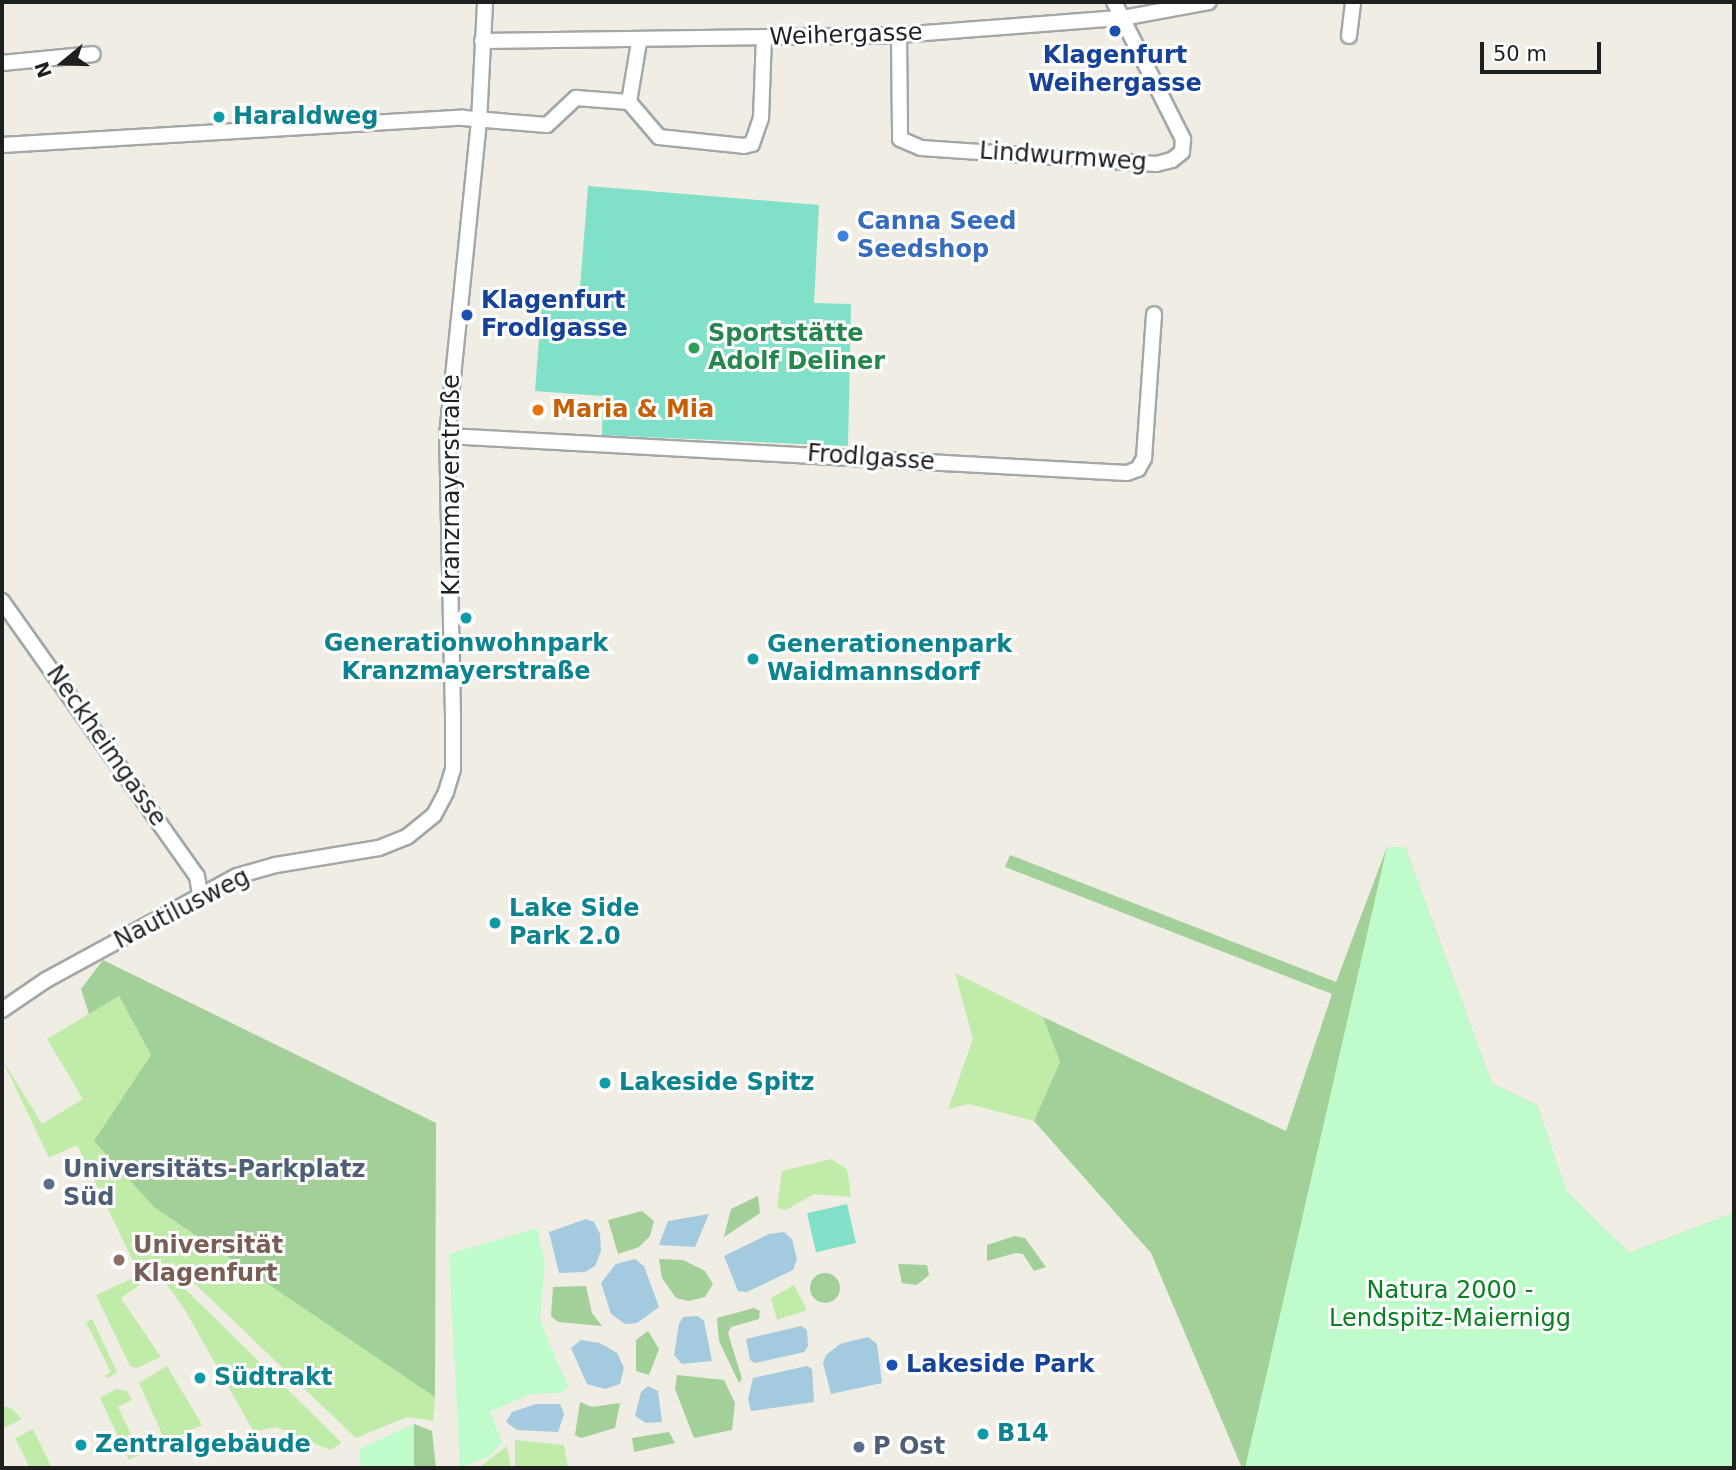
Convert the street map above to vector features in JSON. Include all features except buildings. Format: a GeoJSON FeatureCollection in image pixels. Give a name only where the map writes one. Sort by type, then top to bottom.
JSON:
{"type":"FeatureCollection","features":[{"type":"Feature","properties":{"kind":"street","name":"Kranzmayerstraße"},"geometry":{"type":"LineString","coordinates":[[415,831],[434,815],[453,769],[447,436],[479,122],[485,2]]}},
{"type":"Feature","properties":{"kind":"street"},"geometry":{"type":"LineString","coordinates":[[1114,2],[1122,18]]}},
{"type":"Feature","properties":{"kind":"street","name":"Weihergasse"},"geometry":{"type":"LineString","coordinates":[[482,41],[639,42],[899,35],[1122,18],[1209,2]]}},
{"type":"Feature","properties":{"kind":"street"},"geometry":{"type":"LineString","coordinates":[[1349,36],[1353,2]]}},
{"type":"Feature","properties":{"kind":"street","name":"Lindwurmweg"},"geometry":{"type":"LineString","coordinates":[[899,35],[900,139],[921,148],[1156,164],[1172,160],[1182,152],[1183,139],[1122,18]]}},
{"type":"Feature","properties":{"kind":"street"},"geometry":{"type":"LineString","coordinates":[[2,145],[463,118],[479,122],[547,125],[576,98],[629,102],[659,137],[752,144],[761,118],[764,37]]}},
{"type":"Feature","properties":{"kind":"street"},"geometry":{"type":"LineString","coordinates":[[629,102],[639,42]]}},
{"type":"Feature","properties":{"kind":"street"},"geometry":{"type":"LineString","coordinates":[[2,63],[93,54]]}},
{"type":"Feature","properties":{"kind":"street","name":"Frodlgasse"},"geometry":{"type":"LineString","coordinates":[[447,436],[1128,472],[1138,469],[1144,458],[1154,314]]}},
{"type":"Feature","properties":{"kind":"street","name":"Neckheimgasse"},"geometry":{"type":"LineString","coordinates":[[2,601],[197,876],[200,895]]}},
{"type":"Feature","properties":{"kind":"street","name":"Nautilusweg"},"geometry":{"type":"LineString","coordinates":[[2,1010],[46,980],[200,895],[276,864],[379,848],[415,831]]}},
{"type":"Feature","properties":{"kind":"green space","name":"Sportstätte Adolf Deliner"},"geometry":{"type":"Polygon","coordinates":[[[588,186],[819,205],[814,303],[851,304],[848,446],[602,435],[603,396],[535,391],[542,299],[579,301],[588,186]]]}},
{"type":"Feature","properties":{"kind":"green space","name":"Natura 2000 - Lendspitz-Maiernigg"},"geometry":{"type":"Polygon","coordinates":[[[1387,847],[1405,847],[1492,1084],[1537,1105],[1566,1191],[1629,1253],[1734,1213],[1734,1366],[1563,1199],[1434,1000],[1734,1468],[1242,1468],[1151,1253],[1034,1121],[1060,1062],[1043,1017],[1286,1131],[1332,994],[1005,867],[1010,855],[1336,982],[1387,847]]]}},
{"type":"Feature","properties":{"kind":"green space","name":"Natura 2000 - Lendspitz-Maiernigg"},"geometry":{"type":"Polygon","coordinates":[[[1387,847],[1405,847],[1492,1084],[1537,1105],[1566,1191],[1629,1253],[1734,1213],[1734,1468],[1245,1468],[1387,847]]]}},
{"type":"Feature","properties":{"kind":"green space"},"geometry":{"type":"Polygon","coordinates":[[[103,960],[436,1123],[435,1397],[154,1207],[94,1141],[151,1055],[119,996],[89,1014],[81,989],[103,960]]]}},
{"type":"Feature","properties":{"kind":"green space"},"geometry":{"type":"Polygon","coordinates":[[[955,973],[1043,1017],[1060,1062],[1034,1121],[969,1104],[948,1109],[973,1039],[955,973]]]}},
{"type":"Feature","properties":{"kind":"green space"},"geometry":{"type":"Polygon","coordinates":[[[119,996],[151,1055],[318,1314],[435,1397],[433,1421],[407,1417],[356,1438],[173,1263],[135,1265],[77,1145],[49,1158],[2,1059],[42,1124],[83,1099],[47,1039],[119,996]]]}},
{"type":"Feature","properties":{"kind":"green space"},"geometry":{"type":"Polygon","coordinates":[[[831,1159],[847,1169],[851,1197],[814,1194],[786,1210],[777,1208],[782,1171],[831,1159]]]}},
{"type":"Feature","properties":{"kind":"green space"},"geometry":{"type":"Polygon","coordinates":[[[758,1196],[760,1213],[724,1237],[731,1209],[758,1196]]]}},
{"type":"Feature","properties":{"kind":"green space"},"geometry":{"type":"Polygon","coordinates":[[[847,1204],[856,1243],[816,1252],[807,1213],[847,1204]]]}},
{"type":"Feature","properties":{"kind":"green space"},"geometry":{"type":"Polygon","coordinates":[[[642,1211],[654,1221],[650,1236],[639,1247],[618,1254],[608,1220],[642,1211]]]}},
{"type":"Feature","properties":{"kind":"green space"},"geometry":{"type":"Polygon","coordinates":[[[537,1228],[545,1263],[540,1321],[568,1387],[562,1393],[531,1394],[490,1412],[502,1443],[488,1457],[460,1468],[449,1254],[537,1228]]]}},
{"type":"Feature","properties":{"kind":"green space"},"geometry":{"type":"Polygon","coordinates":[[[1015,1236],[1025,1238],[1046,1267],[1034,1271],[1023,1254],[1016,1253],[987,1261],[987,1245],[1015,1236]]]}},
{"type":"Feature","properties":{"kind":"green space"},"geometry":{"type":"Polygon","coordinates":[[[659,1259],[683,1260],[705,1271],[713,1284],[705,1297],[689,1301],[676,1298],[662,1278],[659,1259]]]}},
{"type":"Feature","properties":{"kind":"green space"},"geometry":{"type":"Polygon","coordinates":[[[898,1264],[927,1265],[929,1275],[917,1285],[902,1283],[898,1264]]]}},
{"type":"Feature","properties":{"kind":"green space"},"geometry":{"type":"Polygon","coordinates":[[[151,1270],[158,1271],[173,1277],[342,1443],[330,1450],[276,1427],[254,1432],[185,1310],[158,1272],[121,1298],[161,1357],[137,1368],[130,1366],[96,1295],[151,1270]]]}},
{"type":"Feature","properties":{"kind":"green space"},"geometry":{"type":"Polygon","coordinates":[[[825,1273],[836,1277],[840,1288],[836,1299],[825,1303],[814,1299],[810,1288],[814,1277],[825,1273]]]}},
{"type":"Feature","properties":{"kind":"green space"},"geometry":{"type":"Polygon","coordinates":[[[794,1285],[807,1310],[777,1320],[771,1298],[794,1285]]]}},
{"type":"Feature","properties":{"kind":"green space"},"geometry":{"type":"Polygon","coordinates":[[[586,1286],[592,1313],[602,1326],[558,1322],[551,1316],[553,1287],[586,1286]]]}},
{"type":"Feature","properties":{"kind":"green space"},"geometry":{"type":"Polygon","coordinates":[[[754,1308],[760,1311],[759,1319],[731,1327],[728,1333],[742,1379],[739,1383],[719,1341],[717,1318],[754,1308]]]}},
{"type":"Feature","properties":{"kind":"green space"},"geometry":{"type":"Polygon","coordinates":[[[92,1319],[117,1372],[109,1378],[104,1376],[111,1372],[86,1322],[92,1319]]]}},
{"type":"Feature","properties":{"kind":"green space"},"geometry":{"type":"Polygon","coordinates":[[[648,1331],[659,1349],[649,1375],[636,1371],[636,1340],[648,1331]]]}},
{"type":"Feature","properties":{"kind":"green space"},"geometry":{"type":"Polygon","coordinates":[[[167,1366],[202,1425],[171,1440],[163,1436],[139,1383],[167,1366]]]}},
{"type":"Feature","properties":{"kind":"green space"},"geometry":{"type":"Polygon","coordinates":[[[677,1375],[724,1380],[735,1403],[732,1430],[694,1438],[675,1389],[677,1375]]]}},
{"type":"Feature","properties":{"kind":"green space"},"geometry":{"type":"Polygon","coordinates":[[[116,1389],[127,1391],[132,1400],[118,1407],[133,1439],[147,1433],[152,1444],[149,1450],[129,1460],[100,1398],[116,1389]]]}},
{"type":"Feature","properties":{"kind":"green space"},"geometry":{"type":"Polygon","coordinates":[[[580,1402],[592,1407],[620,1403],[615,1428],[581,1438],[575,1435],[580,1402]]]}},
{"type":"Feature","properties":{"kind":"green space"},"geometry":{"type":"Polygon","coordinates":[[[2,1406],[11,1408],[22,1419],[2,1429],[2,1406]]]}},
{"type":"Feature","properties":{"kind":"green space"},"geometry":{"type":"Polygon","coordinates":[[[414,1424],[432,1431],[436,1468],[414,1468],[414,1424]]]}},
{"type":"Feature","properties":{"kind":"green space"},"geometry":{"type":"Polygon","coordinates":[[[414,1424],[414,1468],[361,1468],[359,1449],[414,1424]]]}},
{"type":"Feature","properties":{"kind":"green space"},"geometry":{"type":"Polygon","coordinates":[[[33,1429],[52,1468],[30,1468],[15,1438],[33,1429]]]}},
{"type":"Feature","properties":{"kind":"green space"},"geometry":{"type":"Polygon","coordinates":[[[669,1432],[675,1443],[634,1452],[632,1438],[669,1432]]]}},
{"type":"Feature","properties":{"kind":"green space"},"geometry":{"type":"Polygon","coordinates":[[[515,1440],[564,1445],[568,1468],[515,1468],[515,1440]]]}},
{"type":"Feature","properties":{"kind":"green space"},"geometry":{"type":"Polygon","coordinates":[[[507,1446],[511,1468],[477,1468],[481,1466],[507,1446]]]}},
{"type":"Feature","properties":{"kind":"water"},"geometry":{"type":"Polygon","coordinates":[[[709,1214],[695,1247],[659,1245],[668,1221],[709,1214]]]}},
{"type":"Feature","properties":{"kind":"water"},"geometry":{"type":"Polygon","coordinates":[[[586,1219],[594,1222],[600,1234],[601,1251],[595,1266],[585,1272],[559,1273],[549,1232],[586,1219]]]}},
{"type":"Feature","properties":{"kind":"water"},"geometry":{"type":"Polygon","coordinates":[[[784,1232],[792,1239],[797,1259],[793,1270],[747,1292],[738,1291],[724,1256],[769,1234],[784,1232]]]}},
{"type":"Feature","properties":{"kind":"water"},"geometry":{"type":"Polygon","coordinates":[[[635,1259],[644,1266],[659,1307],[637,1323],[625,1324],[611,1314],[601,1283],[616,1264],[635,1259]]]}},
{"type":"Feature","properties":{"kind":"water"},"geometry":{"type":"Polygon","coordinates":[[[698,1316],[704,1321],[712,1361],[682,1364],[674,1355],[679,1324],[683,1317],[698,1316]]]}},
{"type":"Feature","properties":{"kind":"water"},"geometry":{"type":"Polygon","coordinates":[[[801,1326],[807,1330],[808,1346],[804,1352],[755,1363],[750,1360],[746,1339],[801,1326]]]}},
{"type":"Feature","properties":{"kind":"water"},"geometry":{"type":"Polygon","coordinates":[[[868,1337],[877,1344],[882,1383],[831,1394],[823,1363],[826,1355],[840,1344],[868,1337]]]}},
{"type":"Feature","properties":{"kind":"water"},"geometry":{"type":"Polygon","coordinates":[[[581,1340],[600,1343],[617,1353],[624,1368],[620,1384],[605,1389],[587,1384],[571,1348],[581,1340]]]}},
{"type":"Feature","properties":{"kind":"water"},"geometry":{"type":"Polygon","coordinates":[[[807,1366],[812,1369],[814,1402],[751,1411],[748,1399],[753,1378],[807,1366]]]}},
{"type":"Feature","properties":{"kind":"water"},"geometry":{"type":"Polygon","coordinates":[[[648,1386],[658,1391],[662,1422],[646,1423],[635,1416],[641,1392],[648,1386]]]}},
{"type":"Feature","properties":{"kind":"water"},"geometry":{"type":"Polygon","coordinates":[[[536,1404],[560,1404],[564,1414],[558,1432],[517,1430],[506,1422],[512,1412],[536,1404]]]}},
{"type":"Feature","properties":{"kind":"place","name":"Klagenfurt Weihergasse"},"geometry":{"type":"Point","coordinates":[1115,31]}},
{"type":"Feature","properties":{"kind":"place","name":"Haraldweg"},"geometry":{"type":"Point","coordinates":[219,117]}},
{"type":"Feature","properties":{"kind":"place","name":"Canna Seed Seedshop"},"geometry":{"type":"Point","coordinates":[843,236]}},
{"type":"Feature","properties":{"kind":"place","name":"Klagenfurt Frodlgasse"},"geometry":{"type":"Point","coordinates":[467,315]}},
{"type":"Feature","properties":{"kind":"place","name":"Sportstätte Adolf Deliner"},"geometry":{"type":"Point","coordinates":[694,348]}},
{"type":"Feature","properties":{"kind":"place","name":"Maria & Mia"},"geometry":{"type":"Point","coordinates":[538,410]}},
{"type":"Feature","properties":{"kind":"place","name":"Generationwohnpark Kranzmayerstraße"},"geometry":{"type":"Point","coordinates":[466,618]}},
{"type":"Feature","properties":{"kind":"place","name":"Generationenpark Waidmannsdorf"},"geometry":{"type":"Point","coordinates":[753,659]}},
{"type":"Feature","properties":{"kind":"place","name":"Lake Side Park 2.0"},"geometry":{"type":"Point","coordinates":[495,923]}},
{"type":"Feature","properties":{"kind":"place","name":"Lakeside Spitz"},"geometry":{"type":"Point","coordinates":[605,1083]}},
{"type":"Feature","properties":{"kind":"place","name":"Universitäts-Parkplatz Süd"},"geometry":{"type":"Point","coordinates":[49,1184]}},
{"type":"Feature","properties":{"kind":"place","name":"Universität Klagenfurt"},"geometry":{"type":"Point","coordinates":[119,1260]}},
{"type":"Feature","properties":{"kind":"place","name":"Lakeside Park"},"geometry":{"type":"Point","coordinates":[892,1365]}},
{"type":"Feature","properties":{"kind":"place","name":"Südtrakt"},"geometry":{"type":"Point","coordinates":[200,1378]}},
{"type":"Feature","properties":{"kind":"place","name":"B14"},"geometry":{"type":"Point","coordinates":[983,1434]}},
{"type":"Feature","properties":{"kind":"place","name":"Zentralgebäude"},"geometry":{"type":"Point","coordinates":[81,1445]}},
{"type":"Feature","properties":{"kind":"place","name":"P Ost"},"geometry":{"type":"Point","coordinates":[859,1447]}}]}
